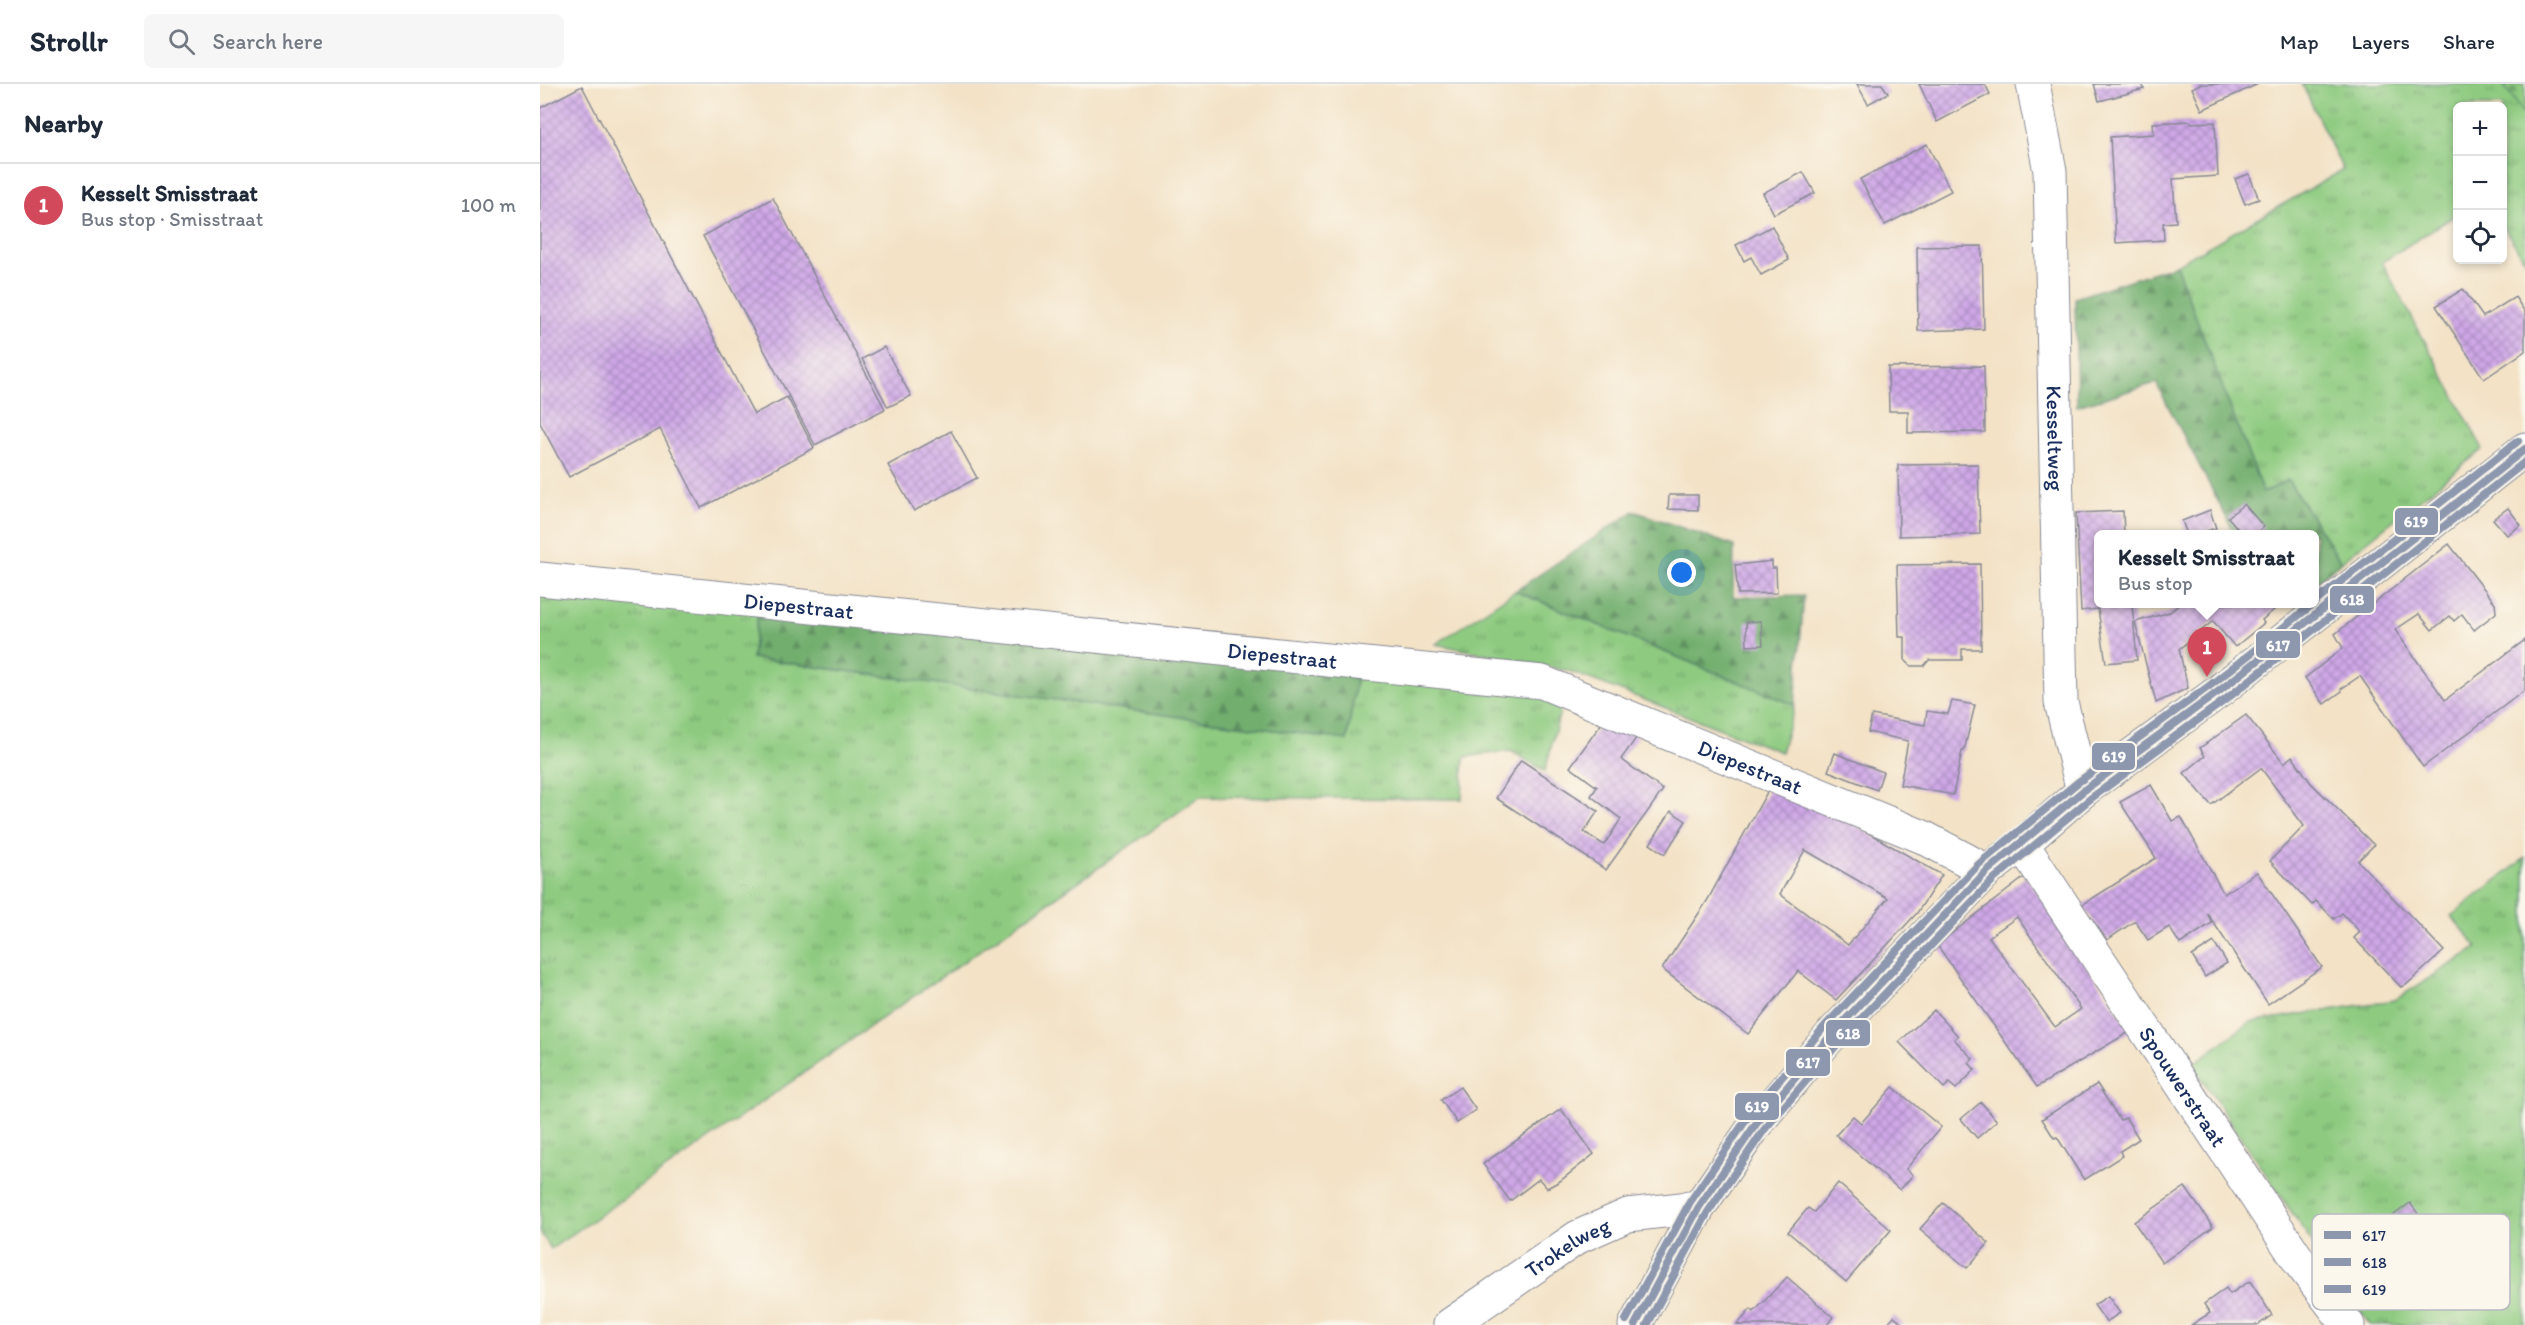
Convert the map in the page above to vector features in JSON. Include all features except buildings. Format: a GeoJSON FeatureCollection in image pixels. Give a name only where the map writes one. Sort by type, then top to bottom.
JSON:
{"type":"FeatureCollection","features":[{"type":"Feature","properties":{"kind":"street","name":"Kesseltweg"},"geometry":{"type":"LineString","coordinates":[[2033,84],[2050,171],[2061,702],[2083,791]]}},
{"type":"Feature","properties":{"kind":"street"},"geometry":{"type":"LineString","coordinates":[[1635,1325],[1699,1207],[1756,1124],[1833,1033],[1987,871],[2083,791],[2217,692],[2525,448]]}},
{"type":"Feature","properties":{"kind":"street","name":"Diepestraat"},"geometry":{"type":"LineString","coordinates":[[540,579],[1542,682],[1923,837],[1987,871]]}},
{"type":"Feature","properties":{"kind":"street","name":"Spouwerstraat"},"geometry":{"type":"LineString","coordinates":[[2022,844],[2312,1278]]}},
{"type":"Feature","properties":{"kind":"street","name":"Trokelweg"},"geometry":{"type":"LineString","coordinates":[[1450,1325],[1578,1237],[1628,1215],[1699,1207]]}},
{"type":"Feature","properties":{"kind":"street","name":"Spouwerstraat"},"geometry":{"type":"LineString","coordinates":[[2336,1310],[2348,1325]]}},
{"type":"Feature","properties":{"kind":"green space"},"geometry":{"type":"Polygon","coordinates":[[[2302,84],[2503,84],[2525,116],[2525,261],[2507,232],[2507,102],[2453,102],[2453,217],[2382,262],[2483,449],[2341,562],[2288,480],[2263,494],[2176,265],[2343,170],[2302,84]]]}},
{"type":"Feature","properties":{"kind":"green space"},"geometry":{"type":"Polygon","coordinates":[[[2503,84],[2525,84],[2525,116],[2503,84]]]}},
{"type":"Feature","properties":{"kind":"green space"},"geometry":{"type":"Polygon","coordinates":[[[2176,265],[2263,493],[2288,480],[2341,562],[2319,580],[2319,530],[2234,530],[2232,528],[2156,383],[2077,406],[2075,298],[2176,265]]]}},
{"type":"Feature","properties":{"kind":"green space"},"geometry":{"type":"Polygon","coordinates":[[[1634,511],[1734,546],[1733,597],[1804,595],[1795,705],[1515,591],[1634,511]]]}},
{"type":"Feature","properties":{"kind":"green space"},"geometry":{"type":"Polygon","coordinates":[[[540,589],[758,611],[752,658],[1347,740],[1358,668],[1564,696],[1545,771],[1511,751],[1464,757],[1462,799],[1200,797],[551,1249],[540,1232],[540,589]]]}},
{"type":"Feature","properties":{"kind":"green space"},"geometry":{"type":"Polygon","coordinates":[[[1515,591],[1795,705],[1781,752],[1569,671],[1436,644],[1515,591]]]}},
{"type":"Feature","properties":{"kind":"green space"},"geometry":{"type":"Polygon","coordinates":[[[758,611],[1358,668],[1347,740],[752,658],[758,611]]]}},
{"type":"Feature","properties":{"kind":"green space"},"geometry":{"type":"Polygon","coordinates":[[[2525,858],[2525,1325],[2370,1325],[2359,1310],[2510,1310],[2510,1214],[2312,1214],[2312,1242],[2192,1065],[2250,1022],[2395,1000],[2478,947],[2451,916],[2525,858]]]}},
{"type":"Feature","properties":{"kind":"transit line","name":"619"},"geometry":{"type":"LineString","coordinates":[[2319,599],[2518,441]]}},
{"type":"Feature","properties":{"kind":"transit line","name":"617"},"geometry":{"type":"LineString","coordinates":[[1635,1325],[1699,1207],[1756,1124],[1833,1033],[1987,871],[2083,791],[2218,692],[2525,449]]}},
{"type":"Feature","properties":{"kind":"transit line","name":"618"},"geometry":{"type":"LineString","coordinates":[[1647,1325],[1708,1212],[1764,1130],[1841,1040],[1994,879],[2090,799],[2225,700],[2525,462]]}},
{"type":"Feature","properties":{"kind":"transit line","name":"619"},"geometry":{"type":"LineString","coordinates":[[1626,1320],[1690,1202],[1748,1117],[1825,1026],[1979,864],[2077,783],[2212,684],[2308,608]]}},
{"type":"Feature","properties":{"kind":"place","name":"Kesselt Smisstraat"},"geometry":{"type":"Point","coordinates":[2207,677]}}]}
